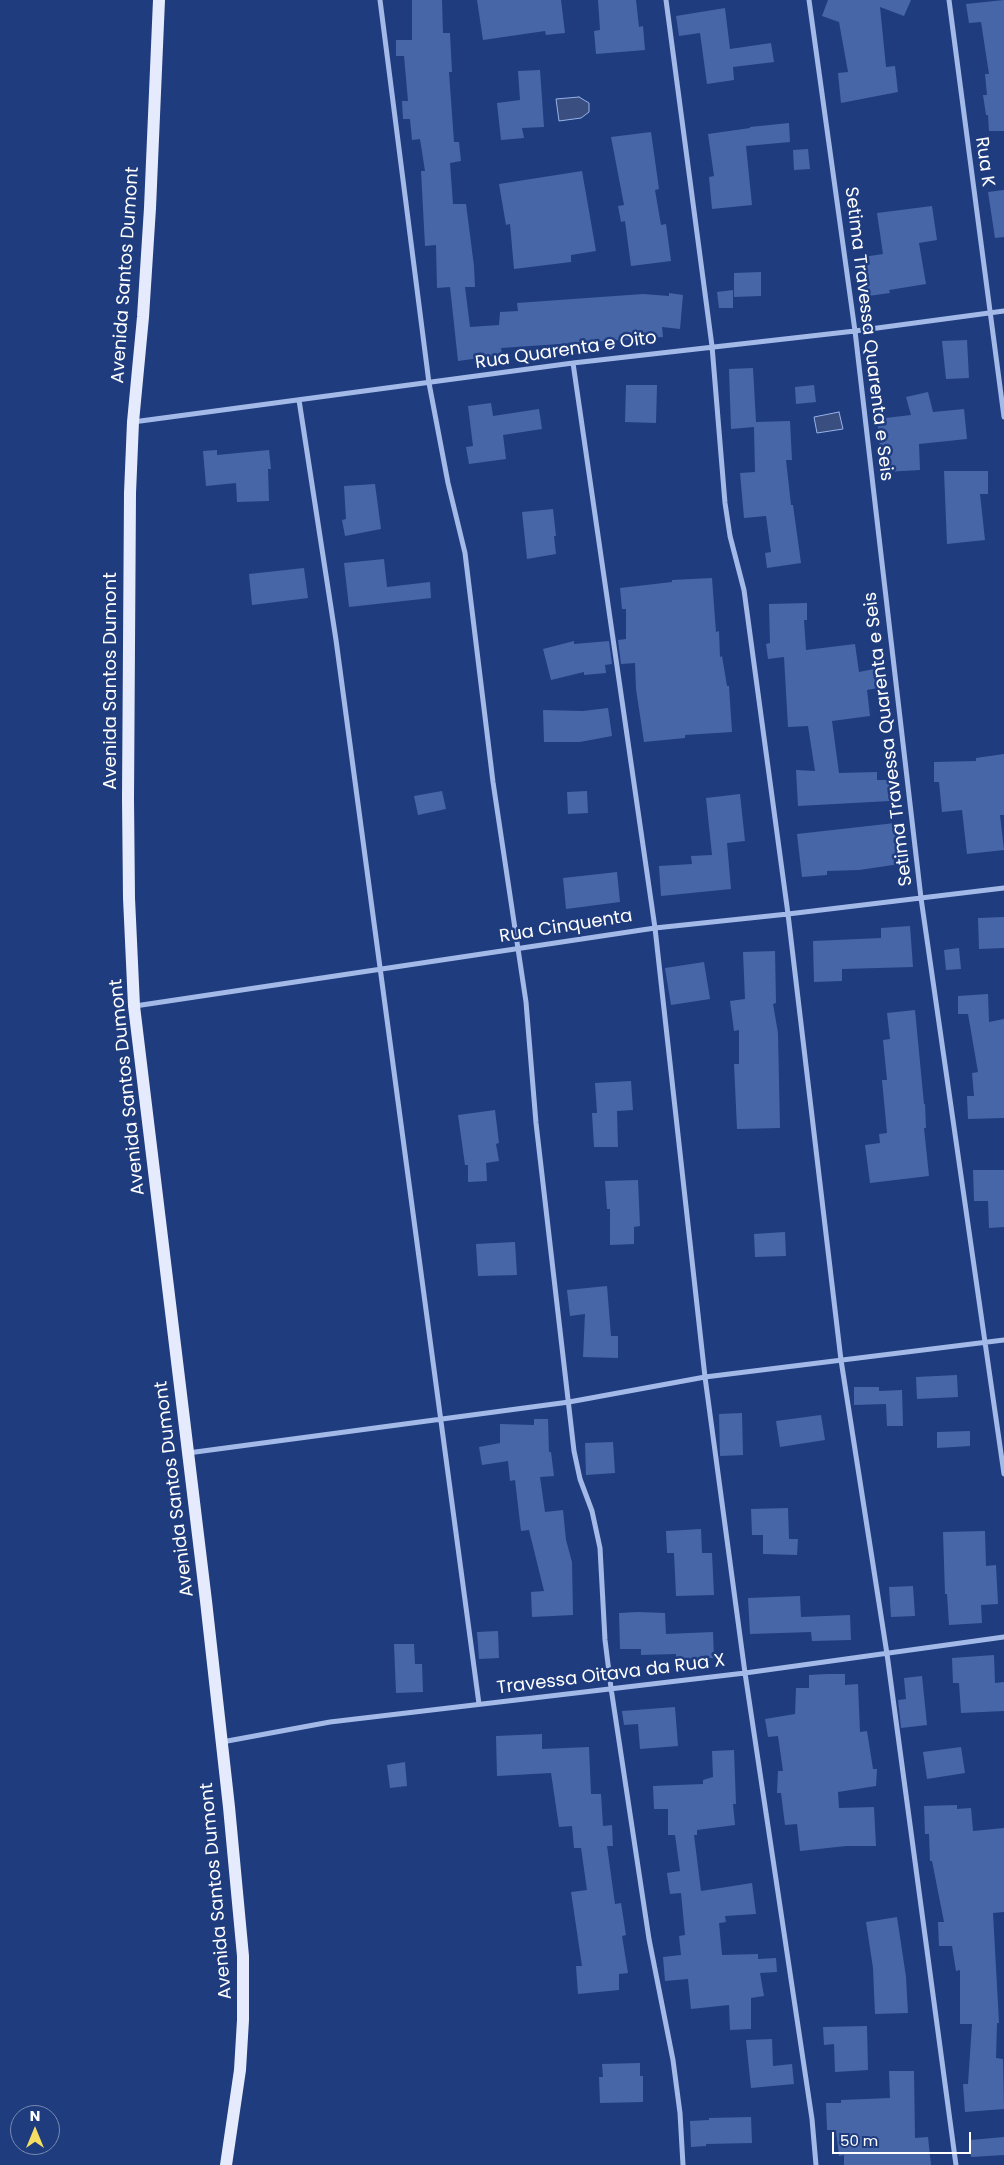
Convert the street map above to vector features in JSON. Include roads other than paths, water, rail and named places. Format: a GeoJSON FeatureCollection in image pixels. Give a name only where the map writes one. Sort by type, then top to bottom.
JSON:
{"type":"FeatureCollection","features":[{"type":"Feature","properties":{"kind":"main road","name":"Avenida Santos Dumont"},"geometry":{"type":"LineString","coordinates":[[158,0],[148,238],[133,422],[130,493],[129,898],[134,1006],[221,1742],[242,1956],[244,2020],[236,2107],[226,2165]]}},
{"type":"Feature","properties":{"kind":"street"},"geometry":{"type":"LineString","coordinates":[[380,0],[429,383],[464,553],[493,782],[526,1002],[536,1122],[569,1402],[580,1479],[592,1511],[600,1548],[605,1640],[611,1688],[649,1939],[673,2060],[680,2113],[683,2165]]}},
{"type":"Feature","properties":{"kind":"street"},"geometry":{"type":"LineString","coordinates":[[666,0],[712,346],[725,503],[730,536],[744,590],[788,914],[841,1360],[887,1654],[956,2165]]}},
{"type":"Feature","properties":{"kind":"street","name":"Setima Travessa Quarenta e Seis"},"geometry":{"type":"LineString","coordinates":[[809,0],[855,331],[921,898],[1004,1474]]}},
{"type":"Feature","properties":{"kind":"street","name":"Rua K"},"geometry":{"type":"LineString","coordinates":[[949,0],[1004,417]]}},
{"type":"Feature","properties":{"kind":"street","name":"Rua Quarenta e Oito"},"geometry":{"type":"LineString","coordinates":[[133,422],[573,362],[855,331],[1004,311]]}},
{"type":"Feature","properties":{"kind":"street"},"geometry":{"type":"LineString","coordinates":[[573,362],[655,928],[705,1377],[745,1673],[811,2109],[816,2165]]}},
{"type":"Feature","properties":{"kind":"street"},"geometry":{"type":"LineString","coordinates":[[299,400],[336,640],[479,1704]]}},
{"type":"Feature","properties":{"kind":"street","name":"Rua Cinquenta"},"geometry":{"type":"LineString","coordinates":[[134,1006],[655,928],[1004,888]]}},
{"type":"Feature","properties":{"kind":"street"},"geometry":{"type":"LineString","coordinates":[[188,1452],[569,1402],[705,1377],[1004,1340]]}},
{"type":"Feature","properties":{"kind":"street","name":"Travessa Oitava da Rua X"},"geometry":{"type":"LineString","coordinates":[[221,1742],[330,1722],[745,1673],[1004,1637]]}},
{"type":"Feature","properties":{"kind":"water"},"geometry":{"type":"Polygon","coordinates":[[[579,97],[589,103],[589,112],[581,118],[559,121],[556,99],[579,97]]]}},
{"type":"Feature","properties":{"kind":"water"},"geometry":{"type":"Polygon","coordinates":[[[839,412],[843,429],[817,433],[814,417],[839,412]]]}}]}
